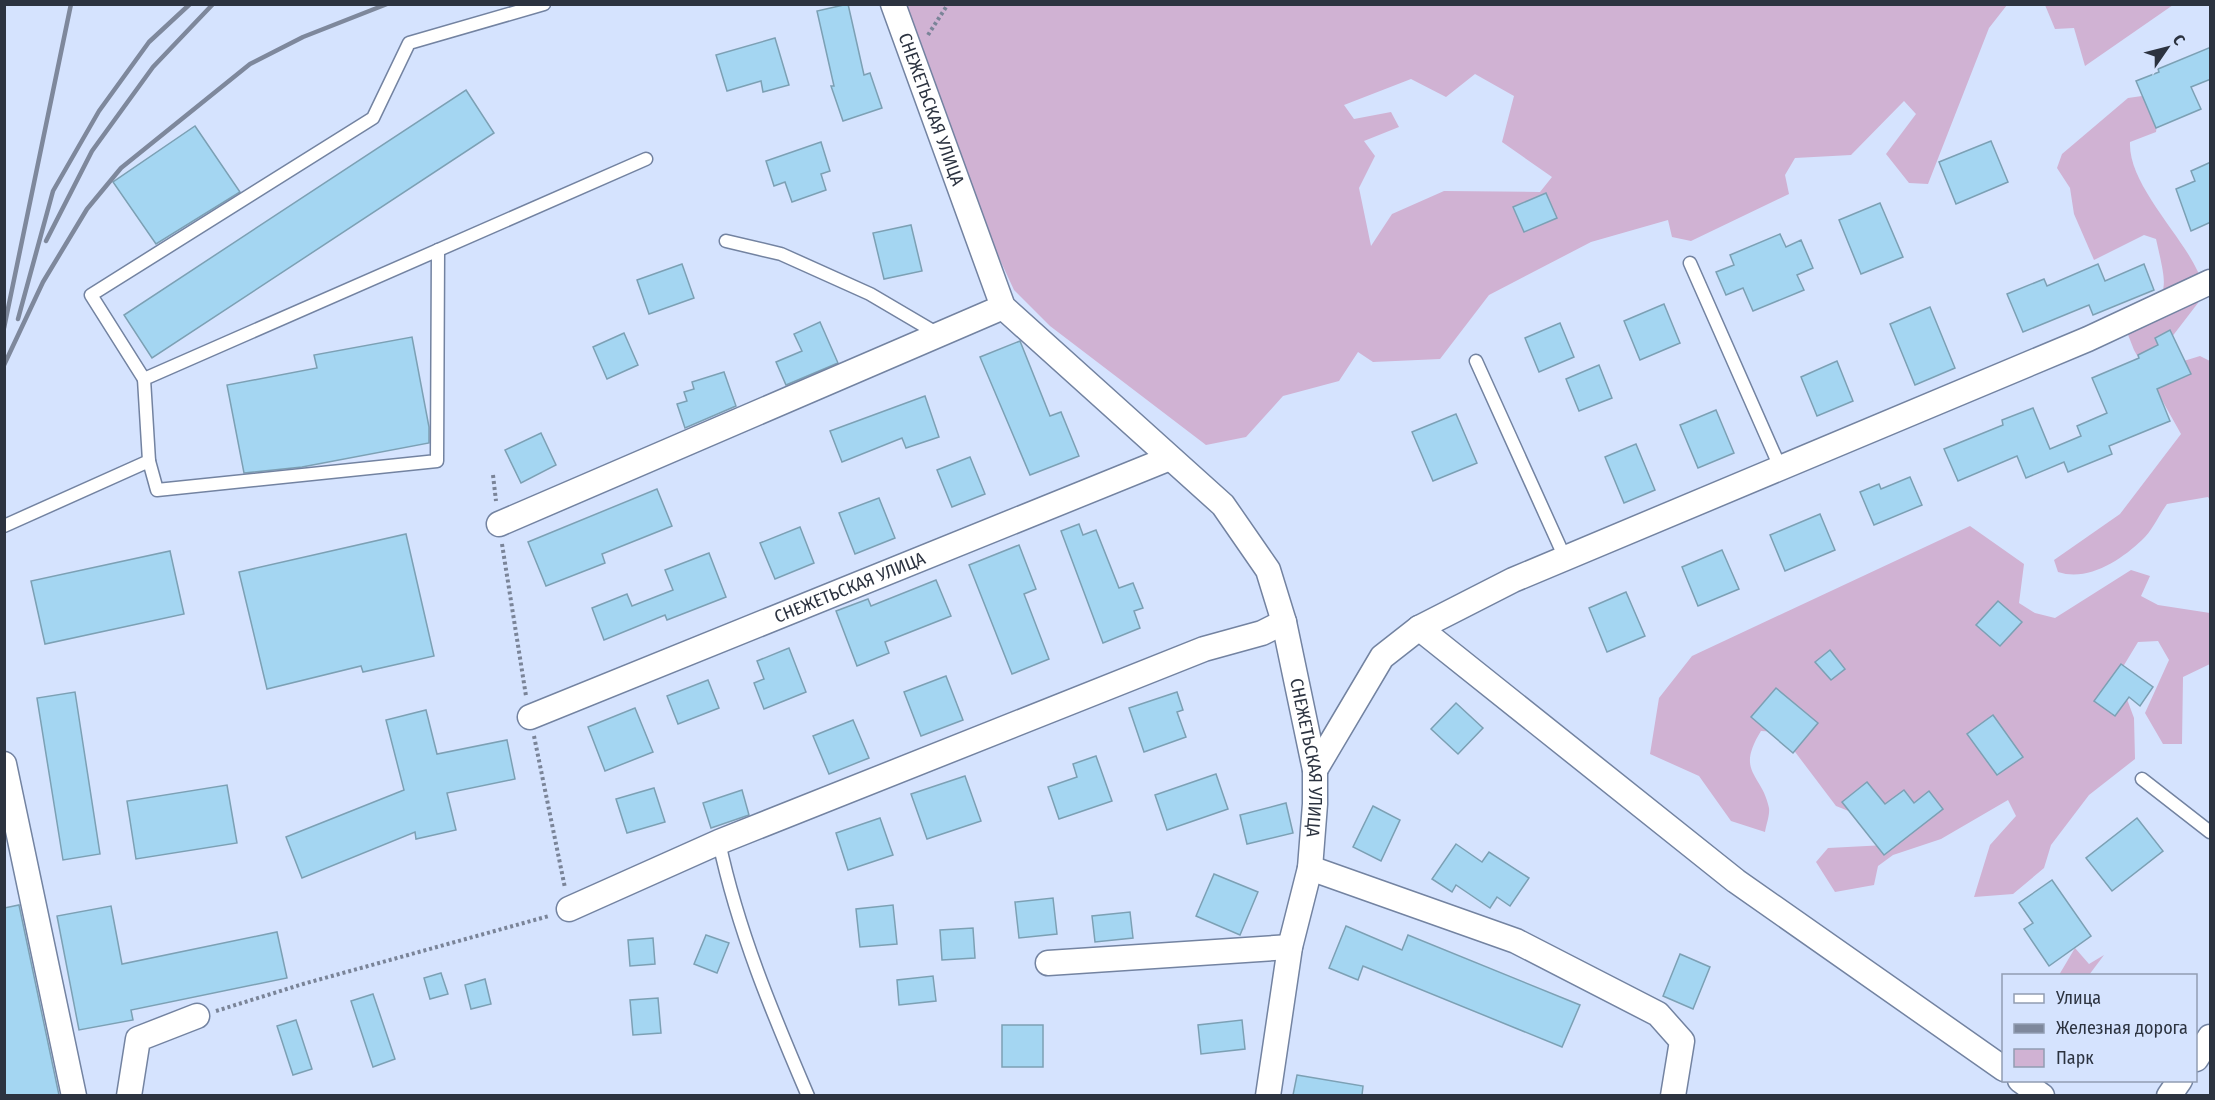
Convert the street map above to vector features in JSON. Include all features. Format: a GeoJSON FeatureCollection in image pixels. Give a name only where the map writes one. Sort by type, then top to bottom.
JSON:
{"type":"FeatureCollection","features":[{"type":"Feature","properties":{"kind":"street","name":"СНЕЖЕТЬСКАЯ УЛИЦА"},"geometry":{"type":"LineString","coordinates":[[893,4],[1003,307],[1223,505],[1268,570],[1284,622],[1315,770],[1310,868],[1290,947],[1268,1095]]}},
{"type":"Feature","properties":{"kind":"street"},"geometry":{"type":"LineString","coordinates":[[1315,770],[1382,657],[1419,628],[1513,580],[2088,339],[2211,282]]}},
{"type":"Feature","properties":{"kind":"street"},"geometry":{"type":"LineString","coordinates":[[499,524],[1003,307]]}},
{"type":"Feature","properties":{"kind":"street","name":"СНЕЖЕТЬСКАЯ УЛИЦА"},"geometry":{"type":"LineString","coordinates":[[530,717],[1170,458]]}},
{"type":"Feature","properties":{"kind":"street"},"geometry":{"type":"LineString","coordinates":[[569,909],[719,842],[1204,649],[1262,633],[1284,622]]}},
{"type":"Feature","properties":{"kind":"street"},"geometry":{"type":"LineString","coordinates":[[1419,628],[1736,881],[2002,1068]]}},
{"type":"Feature","properties":{"kind":"street"},"geometry":{"type":"LineString","coordinates":[[4,764],[74,1095]]}},
{"type":"Feature","properties":{"kind":"street"},"geometry":{"type":"LineString","coordinates":[[1310,868],[1516,941],[1658,1014],[1682,1041],[1673,1095]]}},
{"type":"Feature","properties":{"kind":"street"},"geometry":{"type":"LineString","coordinates":[[1048,963],[1290,947]]}},
{"type":"Feature","properties":{"kind":"street"},"geometry":{"type":"LineString","coordinates":[[129,1095],[138,1040],[197,1016]]}},
{"type":"Feature","properties":{"kind":"street"},"geometry":{"type":"LineString","coordinates":[[2197,1058],[2211,1037]]}},
{"type":"Feature","properties":{"kind":"street"},"geometry":{"type":"LineString","coordinates":[[2023,1082],[2042,1095]]}},
{"type":"Feature","properties":{"kind":"street"},"geometry":{"type":"LineString","coordinates":[[2169,1095],[2179,1082]]}},
{"type":"Feature","properties":{"kind":"lane"},"geometry":{"type":"LineString","coordinates":[[438,250],[437,461],[157,490],[149,461],[144,379],[91,295],[373,117],[409,43],[544,4]]}},
{"type":"Feature","properties":{"kind":"lane"},"geometry":{"type":"LineString","coordinates":[[144,379],[646,159]]}},
{"type":"Feature","properties":{"kind":"lane"},"geometry":{"type":"LineString","coordinates":[[726,241],[781,254],[870,294],[939,335]]}},
{"type":"Feature","properties":{"kind":"lane"},"geometry":{"type":"LineString","coordinates":[[1690,263],[1780,467]]}},
{"type":"Feature","properties":{"kind":"lane"},"geometry":{"type":"LineString","coordinates":[[1476,361],[1565,558]]}},
{"type":"Feature","properties":{"kind":"lane"},"geometry":{"type":"LineString","coordinates":[[4,526],[149,461]]}},
{"type":"Feature","properties":{"kind":"lane"},"geometry":{"type":"LineString","coordinates":[[2142,779],[2211,832]]}},
{"type":"Feature","properties":{"kind":"lane"},"geometry":{"type":"LineString","coordinates":[[719,842],[730,894],[757,977],[808,1095]]}},
{"type":"Feature","properties":{"kind":"path"},"geometry":{"type":"LineString","coordinates":[[913,58],[948,4]]}},
{"type":"Feature","properties":{"kind":"path"},"geometry":{"type":"LineString","coordinates":[[197,1016],[569,909]]}},
{"type":"Feature","properties":{"kind":"green space"},"geometry":{"type":"Polygon","coordinates":[[[886,5],[2007,5],[1989,28],[1928,184],[1909,183],[1886,154],[1916,114],[1904,101],[1851,155],[1795,158],[1785,175],[1789,194],[1691,241],[1672,237],[1668,220],[1591,242],[1489,295],[1440,359],[1373,362],[1358,352],[1339,381],[1283,396],[1246,437],[1206,445],[1050,326],[1014,290],[899,42],[886,5]],[[1475,74],[1446,97],[1411,79],[1344,105],[1354,119],[1391,112],[1399,127],[1364,141],[1375,156],[1359,188],[1371,246],[1392,214],[1444,191],[1540,192],[1552,177],[1502,142],[1514,96],[1475,74]]]}},
{"type":"Feature","properties":{"kind":"green space"},"geometry":{"type":"Polygon","coordinates":[[[2045,5],[2173,5],[2085,66],[2074,28],[2055,29],[2045,5]]]}},
{"type":"Feature","properties":{"kind":"green space"},"geometry":{"type":"Polygon","coordinates":[[[2142,96],[2158,118],[2156,132],[2130,142],[2137,175],[2190,257],[2200,278],[2201,299],[2168,342],[2161,368],[2200,356],[2210,361],[2210,500],[2208,497],[2167,504],[2146,536],[2134,548],[2114,562],[2092,572],[2069,574],[2058,572],[2054,560],[2120,514],[2181,434],[2134,350],[2125,327],[2151,307],[2163,291],[2163,271],[2156,239],[2144,235],[2094,260],[2074,214],[2070,188],[2057,168],[2062,154],[2128,98],[2142,96]]]}},
{"type":"Feature","properties":{"kind":"green space"},"geometry":{"type":"Polygon","coordinates":[[[1970,526],[2024,564],[2019,603],[2035,613],[2055,618],[2131,570],[2150,576],[2141,596],[2158,605],[2210,613],[2210,664],[2183,677],[2182,744],[2163,744],[2145,713],[2169,660],[2158,641],[2138,642],[2118,675],[2134,718],[2135,759],[2089,795],[2051,845],[2044,868],[2013,894],[1974,897],[1990,845],[2016,816],[2008,800],[1941,839],[1893,855],[1878,866],[1874,885],[1835,892],[1816,862],[1828,848],[1886,845],[1874,821],[1836,806],[1780,732],[1761,731],[1750,756],[1750,765],[1766,796],[1769,808],[1765,832],[1731,821],[1699,776],[1650,754],[1659,698],[1692,656],[1970,526]]]}},
{"type":"Feature","properties":{"kind":"green space"},"geometry":{"type":"Polygon","coordinates":[[[2075,948],[2089,964],[2104,955],[2090,974],[2060,974],[2075,948]]]}},
{"type":"Feature","properties":{"kind":"building"},"geometry":{"type":"Polygon","coordinates":[[[848,4],[864,75],[870,73],[882,108],[843,121],[831,86],[834,86],[817,11],[848,4]]]}},
{"type":"Feature","properties":{"kind":"building"},"geometry":{"type":"Polygon","coordinates":[[[775,38],[789,85],[763,92],[761,81],[727,91],[716,55],[775,38]]]}},
{"type":"Feature","properties":{"kind":"building"},"geometry":{"type":"Polygon","coordinates":[[[2211,47],[2211,79],[2191,87],[2201,109],[2156,128],[2136,81],[2159,72],[2158,69],[2211,47]]]}},
{"type":"Feature","properties":{"kind":"building"},"geometry":{"type":"Polygon","coordinates":[[[466,90],[494,133],[152,358],[124,315],[466,90]]]}},
{"type":"Feature","properties":{"kind":"building"},"geometry":{"type":"Polygon","coordinates":[[[195,126],[240,192],[156,244],[113,182],[195,126]]]}},
{"type":"Feature","properties":{"kind":"building"},"geometry":{"type":"Polygon","coordinates":[[[1991,141],[2008,182],[1956,204],[1939,162],[1991,141]]]}},
{"type":"Feature","properties":{"kind":"building"},"geometry":{"type":"Polygon","coordinates":[[[821,142],[830,171],[821,174],[826,190],[792,202],[785,182],[774,186],[766,161],[821,142]]]}},
{"type":"Feature","properties":{"kind":"building"},"geometry":{"type":"Polygon","coordinates":[[[2211,162],[2211,222],[2191,231],[2176,189],[2195,181],[2191,171],[2211,162]]]}},
{"type":"Feature","properties":{"kind":"building"},"geometry":{"type":"Polygon","coordinates":[[[1546,193],[1557,218],[1524,232],[1513,207],[1546,193]]]}},
{"type":"Feature","properties":{"kind":"building"},"geometry":{"type":"Polygon","coordinates":[[[1880,203],[1903,257],[1861,274],[1839,220],[1880,203]]]}},
{"type":"Feature","properties":{"kind":"building"},"geometry":{"type":"Polygon","coordinates":[[[911,225],[922,271],[884,279],[873,233],[911,225]]]}},
{"type":"Feature","properties":{"kind":"building"},"geometry":{"type":"Polygon","coordinates":[[[1780,234],[1786,247],[1801,240],[1813,268],[1797,275],[1804,290],[1753,311],[1743,288],[1726,295],[1716,272],[1734,265],[1730,255],[1780,234]]]}},
{"type":"Feature","properties":{"kind":"building"},"geometry":{"type":"Polygon","coordinates":[[[682,264],[694,298],[649,314],[637,280],[682,264]]]}},
{"type":"Feature","properties":{"kind":"building"},"geometry":{"type":"Polygon","coordinates":[[[2098,264],[2105,281],[2144,264],[2154,290],[2093,315],[2089,305],[2023,332],[2007,294],[2044,279],[2047,286],[2098,264]]]}},
{"type":"Feature","properties":{"kind":"building"},"geometry":{"type":"Polygon","coordinates":[[[1664,304],[1680,343],[1640,360],[1624,321],[1664,304]]]}},
{"type":"Feature","properties":{"kind":"building"},"geometry":{"type":"Polygon","coordinates":[[[1930,307],[1955,368],[1915,385],[1890,324],[1930,307]]]}},
{"type":"Feature","properties":{"kind":"building"},"geometry":{"type":"Polygon","coordinates":[[[820,322],[838,363],[786,385],[776,362],[802,351],[794,334],[820,322]]]}},
{"type":"Feature","properties":{"kind":"building"},"geometry":{"type":"Polygon","coordinates":[[[1560,323],[1574,357],[1539,372],[1525,338],[1560,323]]]}},
{"type":"Feature","properties":{"kind":"building"},"geometry":{"type":"Polygon","coordinates":[[[2170,330],[2191,374],[2157,389],[2170,421],[2109,446],[2112,454],[2068,472],[2064,462],[2026,478],[2017,456],[1958,481],[1944,449],[2003,425],[2002,420],[2033,408],[2050,449],[2081,436],[2077,426],[2107,413],[2092,378],[2139,358],[2138,355],[2158,345],[2155,338],[2170,330]]]}},
{"type":"Feature","properties":{"kind":"building"},"geometry":{"type":"Polygon","coordinates":[[[624,333],[638,365],[607,379],[593,347],[624,333]]]}},
{"type":"Feature","properties":{"kind":"building"},"geometry":{"type":"Polygon","coordinates":[[[412,337],[429,427],[429,443],[302,467],[244,473],[227,385],[317,368],[314,355],[412,337]]]}},
{"type":"Feature","properties":{"kind":"building"},"geometry":{"type":"Polygon","coordinates":[[[1020,341],[1050,416],[1061,412],[1079,456],[1030,475],[980,357],[1020,341]]]}},
{"type":"Feature","properties":{"kind":"building"},"geometry":{"type":"Polygon","coordinates":[[[1837,361],[1853,401],[1817,416],[1801,377],[1837,361]]]}},
{"type":"Feature","properties":{"kind":"building"},"geometry":{"type":"Polygon","coordinates":[[[1599,365],[1612,398],[1579,411],[1566,379],[1599,365]]]}},
{"type":"Feature","properties":{"kind":"building"},"geometry":{"type":"Polygon","coordinates":[[[724,372],[736,406],[685,428],[677,404],[687,401],[684,392],[694,389],[692,382],[724,372]]]}},
{"type":"Feature","properties":{"kind":"building"},"geometry":{"type":"Polygon","coordinates":[[[925,396],[939,437],[906,448],[902,438],[842,462],[830,431],[925,396]]]}},
{"type":"Feature","properties":{"kind":"building"},"geometry":{"type":"Polygon","coordinates":[[[1716,410],[1734,453],[1698,468],[1680,425],[1716,410]]]}},
{"type":"Feature","properties":{"kind":"building"},"geometry":{"type":"Polygon","coordinates":[[[1456,414],[1477,463],[1433,481],[1412,432],[1456,414]]]}},
{"type":"Feature","properties":{"kind":"building"},"geometry":{"type":"Polygon","coordinates":[[[541,433],[556,465],[521,483],[505,450],[541,433]]]}},
{"type":"Feature","properties":{"kind":"building"},"geometry":{"type":"Polygon","coordinates":[[[1636,444],[1655,490],[1624,503],[1605,457],[1636,444]]]}},
{"type":"Feature","properties":{"kind":"building"},"geometry":{"type":"Polygon","coordinates":[[[970,457],[985,494],[952,507],[937,470],[970,457]]]}},
{"type":"Feature","properties":{"kind":"building"},"geometry":{"type":"Polygon","coordinates":[[[1910,477],[1922,505],[1874,525],[1860,492],[1879,484],[1881,489],[1910,477]]]}},
{"type":"Feature","properties":{"kind":"building"},"geometry":{"type":"Polygon","coordinates":[[[657,489],[672,526],[602,554],[605,563],[546,586],[528,542],[657,489]]]}},
{"type":"Feature","properties":{"kind":"building"},"geometry":{"type":"Polygon","coordinates":[[[879,498],[895,538],[855,554],[839,513],[879,498]]]}},
{"type":"Feature","properties":{"kind":"building"},"geometry":{"type":"Polygon","coordinates":[[[1820,514],[1835,550],[1785,571],[1770,535],[1820,514]]]}},
{"type":"Feature","properties":{"kind":"building"},"geometry":{"type":"Polygon","coordinates":[[[1079,524],[1083,535],[1096,530],[1119,588],[1133,583],[1143,608],[1134,611],[1140,628],[1103,643],[1061,531],[1079,524]]]}},
{"type":"Feature","properties":{"kind":"building"},"geometry":{"type":"Polygon","coordinates":[[[800,527],[814,563],[775,579],[760,543],[800,527]]]}},
{"type":"Feature","properties":{"kind":"building"},"geometry":{"type":"Polygon","coordinates":[[[406,534],[434,656],[363,672],[361,666],[267,689],[239,572],[406,534]]]}},
{"type":"Feature","properties":{"kind":"building"},"geometry":{"type":"Polygon","coordinates":[[[1019,545],[1036,589],[1024,594],[1049,659],[1012,674],[969,565],[1019,545]]]}},
{"type":"Feature","properties":{"kind":"building"},"geometry":{"type":"Polygon","coordinates":[[[1722,550],[1739,589],[1698,606],[1682,567],[1722,550]]]}},
{"type":"Feature","properties":{"kind":"building"},"geometry":{"type":"Polygon","coordinates":[[[170,551],[184,614],[45,644],[31,581],[170,551]]]}},
{"type":"Feature","properties":{"kind":"building"},"geometry":{"type":"Polygon","coordinates":[[[709,553],[726,597],[667,620],[665,615],[604,640],[592,608],[627,594],[632,606],[673,590],[665,570],[709,553]]]}},
{"type":"Feature","properties":{"kind":"building"},"geometry":{"type":"Polygon","coordinates":[[[936,580],[951,616],[885,642],[889,653],[857,666],[836,611],[868,599],[871,606],[936,580]]]}},
{"type":"Feature","properties":{"kind":"building"},"geometry":{"type":"Polygon","coordinates":[[[1626,592],[1645,636],[1607,652],[1589,608],[1626,592]]]}},
{"type":"Feature","properties":{"kind":"building"},"geometry":{"type":"Polygon","coordinates":[[[1998,601],[2022,622],[2000,646],[1976,625],[1998,601]]]}},
{"type":"Feature","properties":{"kind":"building"},"geometry":{"type":"Polygon","coordinates":[[[789,648],[806,692],[764,709],[754,683],[764,679],[757,661],[789,648]]]}},
{"type":"Feature","properties":{"kind":"building"},"geometry":{"type":"Polygon","coordinates":[[[1830,650],[1845,669],[1831,680],[1815,662],[1830,650]]]}},
{"type":"Feature","properties":{"kind":"building"},"geometry":{"type":"Polygon","coordinates":[[[2121,664],[2153,687],[2140,706],[2129,697],[2115,716],[2094,701],[2121,664]]]}},
{"type":"Feature","properties":{"kind":"building"},"geometry":{"type":"Polygon","coordinates":[[[946,676],[963,720],[921,736],[904,692],[946,676]]]}},
{"type":"Feature","properties":{"kind":"building"},"geometry":{"type":"Polygon","coordinates":[[[708,680],[719,708],[678,724],[667,696],[708,680]]]}},
{"type":"Feature","properties":{"kind":"building"},"geometry":{"type":"Polygon","coordinates":[[[1776,688],[1818,723],[1793,753],[1751,717],[1776,688]]]}},
{"type":"Feature","properties":{"kind":"building"},"geometry":{"type":"Polygon","coordinates":[[[75,692],[100,854],[63,860],[37,698],[75,692]]]}},
{"type":"Feature","properties":{"kind":"building"},"geometry":{"type":"Polygon","coordinates":[[[1177,692],[1183,710],[1177,712],[1186,737],[1144,752],[1129,708],[1177,692]]]}},
{"type":"Feature","properties":{"kind":"building"},"geometry":{"type":"Polygon","coordinates":[[[1456,703],[1483,728],[1458,754],[1431,729],[1456,703]]]}},
{"type":"Feature","properties":{"kind":"building"},"geometry":{"type":"Polygon","coordinates":[[[635,708],[653,752],[605,771],[588,727],[635,708]]]}},
{"type":"Feature","properties":{"kind":"building"},"geometry":{"type":"Polygon","coordinates":[[[426,710],[437,754],[507,740],[515,779],[447,793],[456,830],[416,839],[415,832],[302,878],[286,837],[404,790],[386,720],[426,710]]]}},
{"type":"Feature","properties":{"kind":"building"},"geometry":{"type":"Polygon","coordinates":[[[1993,715],[2023,757],[1997,775],[1967,734],[1993,715]]]}},
{"type":"Feature","properties":{"kind":"building"},"geometry":{"type":"Polygon","coordinates":[[[853,720],[869,758],[829,774],[813,736],[853,720]]]}},
{"type":"Feature","properties":{"kind":"building"},"geometry":{"type":"Polygon","coordinates":[[[1096,756],[1112,801],[1059,819],[1048,787],[1077,777],[1073,764],[1096,756]]]}},
{"type":"Feature","properties":{"kind":"building"},"geometry":{"type":"Polygon","coordinates":[[[1216,774],[1228,809],[1167,830],[1155,795],[1216,774]]]}},
{"type":"Feature","properties":{"kind":"building"},"geometry":{"type":"Polygon","coordinates":[[[965,776],[981,821],[927,839],[911,794],[965,776]]]}},
{"type":"Feature","properties":{"kind":"building"},"geometry":{"type":"Polygon","coordinates":[[[1867,782],[1885,804],[1904,790],[1914,803],[1929,791],[1943,809],[1884,855],[1842,802],[1867,782]]]}},
{"type":"Feature","properties":{"kind":"building"},"geometry":{"type":"Polygon","coordinates":[[[227,785],[237,843],[136,859],[127,801],[227,785]]]}},
{"type":"Feature","properties":{"kind":"building"},"geometry":{"type":"Polygon","coordinates":[[[654,788],[665,822],[627,833],[616,799],[654,788]]]}},
{"type":"Feature","properties":{"kind":"building"},"geometry":{"type":"Polygon","coordinates":[[[742,790],[749,815],[711,828],[703,803],[742,790]]]}},
{"type":"Feature","properties":{"kind":"building"},"geometry":{"type":"Polygon","coordinates":[[[1286,803],[1293,833],[1247,844],[1240,815],[1286,803]]]}},
{"type":"Feature","properties":{"kind":"building"},"geometry":{"type":"Polygon","coordinates":[[[1373,806],[1400,820],[1381,861],[1353,847],[1373,806]]]}},
{"type":"Feature","properties":{"kind":"building"},"geometry":{"type":"Polygon","coordinates":[[[880,818],[893,855],[848,870],[836,833],[880,818]]]}},
{"type":"Feature","properties":{"kind":"building"},"geometry":{"type":"Polygon","coordinates":[[[2137,818],[2163,851],[2112,891],[2086,858],[2137,818]]]}},
{"type":"Feature","properties":{"kind":"building"},"geometry":{"type":"Polygon","coordinates":[[[1456,844],[1482,862],[1489,852],[1529,878],[1510,906],[1497,897],[1490,908],[1456,885],[1452,892],[1432,879],[1456,844]]]}},
{"type":"Feature","properties":{"kind":"building"},"geometry":{"type":"Polygon","coordinates":[[[1214,874],[1258,892],[1240,935],[1196,916],[1214,874]]]}},
{"type":"Feature","properties":{"kind":"building"},"geometry":{"type":"Polygon","coordinates":[[[2052,880],[2091,936],[2049,966],[2024,929],[2033,923],[2019,903],[2052,880]]]}},
{"type":"Feature","properties":{"kind":"building"},"geometry":{"type":"Polygon","coordinates":[[[1053,898],[1057,934],[1019,938],[1015,902],[1053,898]]]}},
{"type":"Feature","properties":{"kind":"building"},"geometry":{"type":"Polygon","coordinates":[[[19,905],[59,1095],[4,1095],[4,908],[19,905]]]}},
{"type":"Feature","properties":{"kind":"building"},"geometry":{"type":"Polygon","coordinates":[[[893,905],[897,944],[860,947],[856,909],[893,905]]]}},
{"type":"Feature","properties":{"kind":"building"},"geometry":{"type":"Polygon","coordinates":[[[111,906],[122,964],[277,932],[287,978],[131,1010],[133,1020],[79,1030],[57,916],[111,906]]]}},
{"type":"Feature","properties":{"kind":"building"},"geometry":{"type":"Polygon","coordinates":[[[1130,912],[1133,938],[1095,942],[1092,916],[1130,912]]]}},
{"type":"Feature","properties":{"kind":"building"},"geometry":{"type":"Polygon","coordinates":[[[1346,926],[1402,950],[1408,935],[1580,1005],[1562,1047],[1363,966],[1358,980],[1329,968],[1346,926]]]}},
{"type":"Feature","properties":{"kind":"building"},"geometry":{"type":"Polygon","coordinates":[[[973,928],[975,958],[942,960],[940,930],[973,928]]]}},
{"type":"Feature","properties":{"kind":"building"},"geometry":{"type":"Polygon","coordinates":[[[706,935],[729,943],[717,973],[694,964],[706,935]]]}},
{"type":"Feature","properties":{"kind":"building"},"geometry":{"type":"Polygon","coordinates":[[[653,938],[655,964],[630,966],[628,940],[653,938]]]}},
{"type":"Feature","properties":{"kind":"building"},"geometry":{"type":"Polygon","coordinates":[[[1680,954],[1710,967],[1693,1009],[1663,996],[1680,954]]]}},
{"type":"Feature","properties":{"kind":"building"},"geometry":{"type":"Polygon","coordinates":[[[441,973],[448,994],[430,999],[424,978],[441,973]]]}},
{"type":"Feature","properties":{"kind":"building"},"geometry":{"type":"Polygon","coordinates":[[[933,976],[936,1001],[899,1005],[897,980],[933,976]]]}},
{"type":"Feature","properties":{"kind":"building"},"geometry":{"type":"Polygon","coordinates":[[[485,979],[491,1004],[471,1009],[465,985],[485,979]]]}},
{"type":"Feature","properties":{"kind":"building"},"geometry":{"type":"Polygon","coordinates":[[[373,994],[395,1059],[373,1067],[351,1001],[373,994]]]}},
{"type":"Feature","properties":{"kind":"building"},"geometry":{"type":"Polygon","coordinates":[[[658,998],[661,1033],[633,1035],[630,1000],[658,998]]]}},
{"type":"Feature","properties":{"kind":"building"},"geometry":{"type":"Polygon","coordinates":[[[296,1020],[312,1069],[293,1075],[277,1026],[296,1020]]]}},
{"type":"Feature","properties":{"kind":"building"},"geometry":{"type":"Polygon","coordinates":[[[1242,1020],[1245,1049],[1201,1054],[1198,1025],[1242,1020]]]}},
{"type":"Feature","properties":{"kind":"building"},"geometry":{"type":"Polygon","coordinates":[[[1002,1025],[1043,1025],[1043,1067],[1002,1067],[1002,1025]]]}},
{"type":"Feature","properties":{"kind":"building"},"geometry":{"type":"Polygon","coordinates":[[[1297,1075],[1363,1086],[1362,1095],[1293,1095],[1297,1075]]]}},
{"type":"Feature","properties":{"kind":"railway"},"geometry":{"type":"LineString","coordinates":[[4,328],[71,4]]}},
{"type":"Feature","properties":{"kind":"railway"},"geometry":{"type":"LineString","coordinates":[[18,319],[53,191],[99,111],[149,42],[190,4]]}},
{"type":"Feature","properties":{"kind":"railway"},"geometry":{"type":"LineString","coordinates":[[46,241],[92,151],[153,67],[213,4]]}},
{"type":"Feature","properties":{"kind":"railway"},"geometry":{"type":"LineString","coordinates":[[4,365],[43,282],[87,209],[121,168],[250,64],[303,37],[387,4]]}}]}
